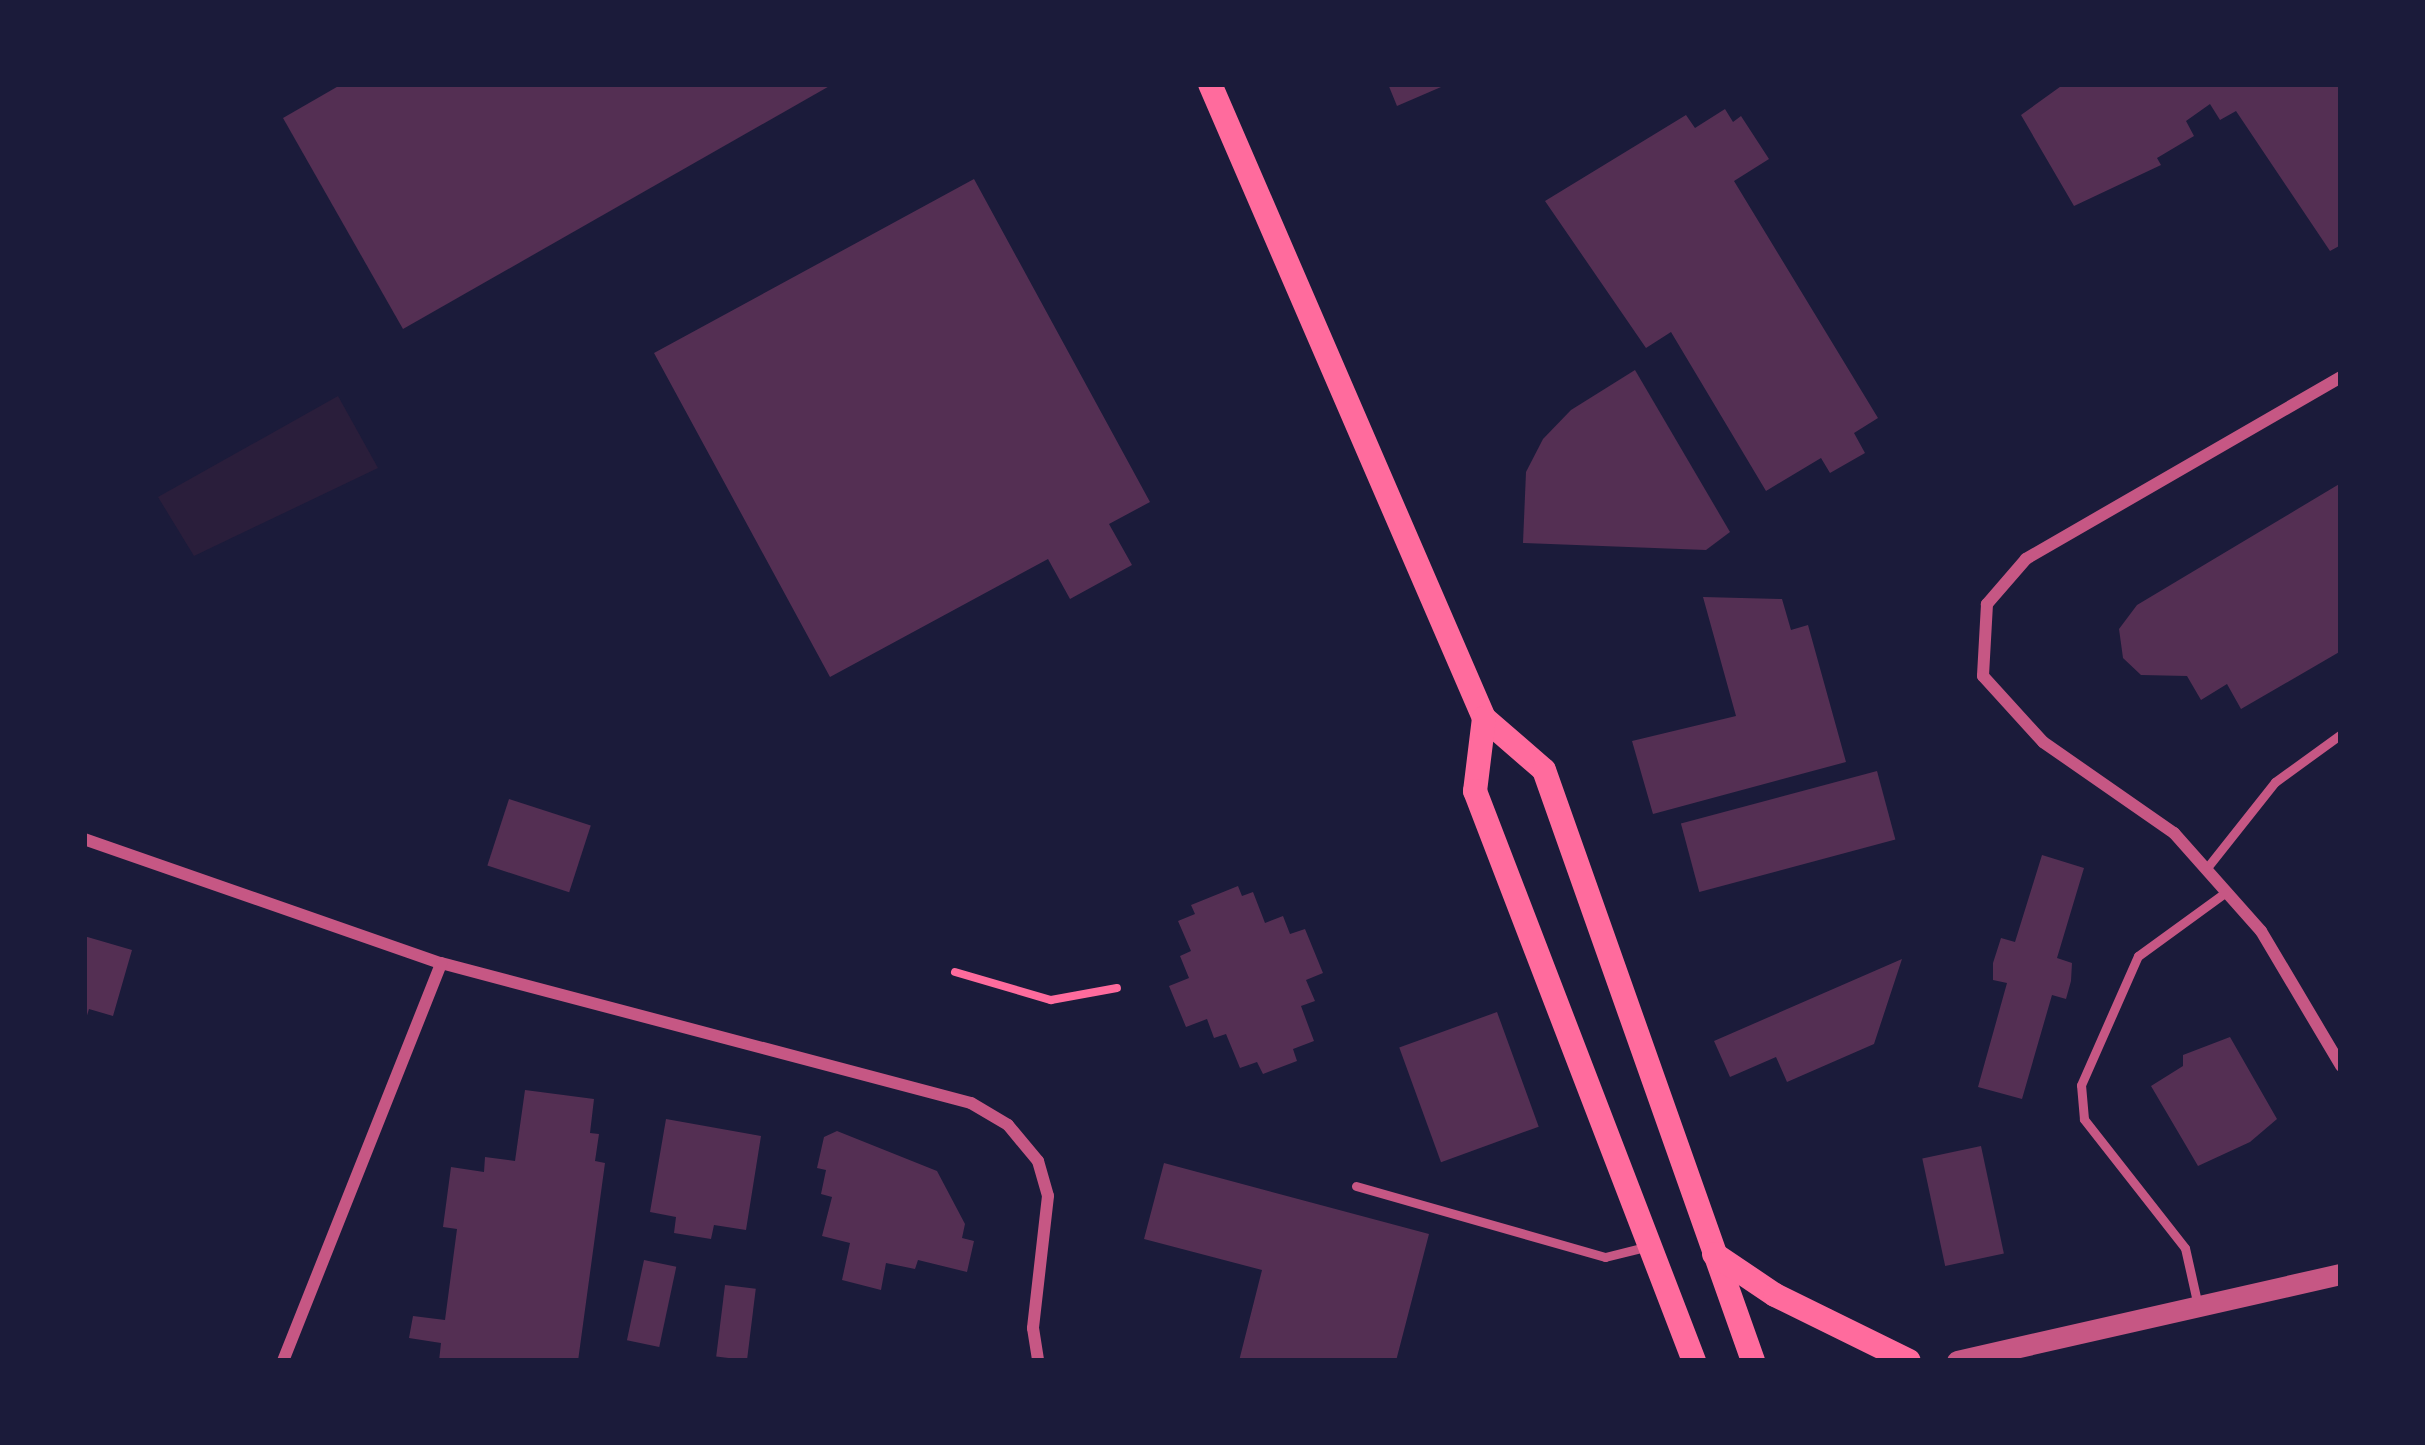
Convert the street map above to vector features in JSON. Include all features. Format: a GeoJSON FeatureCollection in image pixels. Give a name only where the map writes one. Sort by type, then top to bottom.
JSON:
{"type":"FeatureCollection","features":[{"type":"Feature","properties":{"kind":"main road"},"geometry":{"type":"LineString","coordinates":[[1210,84],[1484,718],[1544,770],[1753,1361]]}},
{"type":"Feature","properties":{"kind":"main road"},"geometry":{"type":"LineString","coordinates":[[1484,718],[1474,791],[1694,1361]]}},
{"type":"Feature","properties":{"kind":"main road"},"geometry":{"type":"LineString","coordinates":[[1714,1254],[1775,1295],[1909,1361]]}},
{"type":"Feature","properties":{"kind":"street"},"geometry":{"type":"LineString","coordinates":[[2341,377],[2026,559],[1988,604],[1983,676],[2043,742],[2174,833],[2260,931],[2341,1066]]}},
{"type":"Feature","properties":{"kind":"street"},"geometry":{"type":"LineString","coordinates":[[84,839],[440,964],[971,1103],[1008,1124],[1038,1161],[1048,1196],[1033,1328],[1038,1361]]}},
{"type":"Feature","properties":{"kind":"street"},"geometry":{"type":"LineString","coordinates":[[283,1361],[440,964]]}},
{"type":"Feature","properties":{"kind":"street"},"geometry":{"type":"LineString","coordinates":[[1957,1361],[2341,1274]]}},
{"type":"Feature","properties":{"kind":"lane"},"geometry":{"type":"LineString","coordinates":[[2206,869],[2275,782],[2341,734]]}},
{"type":"Feature","properties":{"kind":"lane"},"geometry":{"type":"LineString","coordinates":[[2198,1306],[2185,1248],[2084,1119],[2081,1085],[2138,956],[2226,892]]}},
{"type":"Feature","properties":{"kind":"lane"},"geometry":{"type":"LineString","coordinates":[[1356,1186],[1605,1257],[1649,1246]]}},
{"type":"Feature","properties":{"kind":"path"},"geometry":{"type":"LineString","coordinates":[[955,972],[1051,1000],[1117,988]]}},
{"type":"Feature","properties":{"kind":"shaded area"},"geometry":{"type":"Polygon","coordinates":[[[338,396],[378,468],[194,556],[158,497],[338,396]]]}},
{"type":"Feature","properties":{"kind":"building"},"geometry":{"type":"Polygon","coordinates":[[[342,84],[833,84],[403,329],[283,118],[342,84]]]}},
{"type":"Feature","properties":{"kind":"building"},"geometry":{"type":"Polygon","coordinates":[[[1388,84],[1448,84],[1397,106],[1388,84]]]}},
{"type":"Feature","properties":{"kind":"building"},"geometry":{"type":"Polygon","coordinates":[[[2064,84],[2341,84],[2341,245],[2330,251],[2236,111],[2220,120],[2210,104],[2186,121],[2194,136],[2157,158],[2161,165],[2074,206],[2021,115],[2064,84]]]}},
{"type":"Feature","properties":{"kind":"building"},"geometry":{"type":"Polygon","coordinates":[[[1725,109],[1733,122],[1741,116],[1769,159],[1734,181],[1878,418],[1854,433],[1865,453],[1830,473],[1821,458],[1766,491],[1671,332],[1646,348],[1545,201],[1686,115],[1695,128],[1725,109]]]}},
{"type":"Feature","properties":{"kind":"building"},"geometry":{"type":"Polygon","coordinates":[[[974,179],[1150,502],[1109,524],[1132,565],[1070,599],[1048,559],[830,677],[654,353],[974,179]]]}},
{"type":"Feature","properties":{"kind":"building"},"geometry":{"type":"Polygon","coordinates":[[[1635,370],[1730,532],[1706,550],[1523,543],[1526,472],[1543,439],[1571,410],[1635,370]]]}},
{"type":"Feature","properties":{"kind":"building"},"geometry":{"type":"Polygon","coordinates":[[[2341,483],[2341,651],[2241,709],[2227,684],[2201,700],[2187,676],[2141,675],[2123,658],[2119,629],[2137,605],[2341,483]]]}},
{"type":"Feature","properties":{"kind":"building"},"geometry":{"type":"Polygon","coordinates":[[[1703,597],[1782,599],[1791,630],[1808,625],[1846,762],[1653,814],[1632,741],[1736,716],[1703,597]]]}},
{"type":"Feature","properties":{"kind":"building"},"geometry":{"type":"Polygon","coordinates":[[[1877,771],[1895,840],[1699,892],[1681,824],[1877,771]]]}},
{"type":"Feature","properties":{"kind":"building"},"geometry":{"type":"Polygon","coordinates":[[[509,799],[591,826],[569,892],[487,866],[509,799]]]}},
{"type":"Feature","properties":{"kind":"building"},"geometry":{"type":"Polygon","coordinates":[[[2042,855],[2084,868],[2057,958],[2072,963],[2071,981],[2066,999],[2052,995],[2022,1099],[1978,1087],[2007,983],[1993,980],[1993,963],[2001,938],[2015,942],[2042,855]]]}},
{"type":"Feature","properties":{"kind":"building"},"geometry":{"type":"Polygon","coordinates":[[[1238,886],[1242,896],[1253,892],[1265,923],[1283,916],[1290,934],[1305,929],[1323,973],[1306,980],[1315,1001],[1301,1006],[1314,1041],[1293,1049],[1297,1061],[1263,1074],[1257,1062],[1240,1068],[1226,1034],[1214,1038],[1207,1019],[1186,1027],[1169,986],[1189,978],[1180,956],[1191,951],[1178,921],[1195,914],[1191,905],[1238,886]]]}},
{"type":"Feature","properties":{"kind":"building"},"geometry":{"type":"Polygon","coordinates":[[[84,936],[132,950],[113,1016],[89,1009],[85,1022],[84,936]]]}},
{"type":"Feature","properties":{"kind":"building"},"geometry":{"type":"Polygon","coordinates":[[[1902,959],[1874,1044],[1787,1082],[1776,1057],[1730,1077],[1714,1041],[1902,959]]]}},
{"type":"Feature","properties":{"kind":"building"},"geometry":{"type":"Polygon","coordinates":[[[1497,1012],[1539,1127],[1441,1162],[1399,1048],[1497,1012]]]}},
{"type":"Feature","properties":{"kind":"building"},"geometry":{"type":"Polygon","coordinates":[[[2230,1037],[2277,1119],[2250,1142],[2198,1166],[2151,1086],[2183,1066],[2183,1055],[2230,1037]]]}},
{"type":"Feature","properties":{"kind":"building"},"geometry":{"type":"Polygon","coordinates":[[[525,1090],[594,1099],[590,1133],[599,1134],[595,1161],[605,1163],[578,1361],[439,1361],[441,1343],[409,1338],[413,1316],[445,1320],[457,1229],[443,1227],[451,1167],[484,1172],[485,1157],[515,1161],[525,1090]]]}},
{"type":"Feature","properties":{"kind":"building"},"geometry":{"type":"Polygon","coordinates":[[[666,1119],[761,1136],[746,1230],[714,1225],[711,1239],[674,1233],[676,1217],[650,1212],[666,1119]]]}},
{"type":"Feature","properties":{"kind":"building"},"geometry":{"type":"Polygon","coordinates":[[[837,1131],[937,1171],[965,1224],[962,1238],[974,1241],[967,1272],[918,1260],[915,1269],[886,1263],[881,1290],[842,1280],[850,1243],[822,1236],[832,1197],[821,1194],[826,1170],[817,1168],[824,1137],[837,1131]]]}},
{"type":"Feature","properties":{"kind":"building"},"geometry":{"type":"Polygon","coordinates":[[[1981,1146],[2004,1254],[1945,1266],[1922,1158],[1981,1146]]]}},
{"type":"Feature","properties":{"kind":"building"},"geometry":{"type":"Polygon","coordinates":[[[1164,1163],[1429,1234],[1396,1361],[1239,1361],[1262,1270],[1144,1239],[1164,1163]]]}},
{"type":"Feature","properties":{"kind":"building"},"geometry":{"type":"Polygon","coordinates":[[[644,1260],[676,1267],[659,1347],[627,1340],[644,1260]]]}},
{"type":"Feature","properties":{"kind":"building"},"geometry":{"type":"Polygon","coordinates":[[[725,1285],[756,1289],[747,1360],[716,1356],[725,1285]]]}}]}
